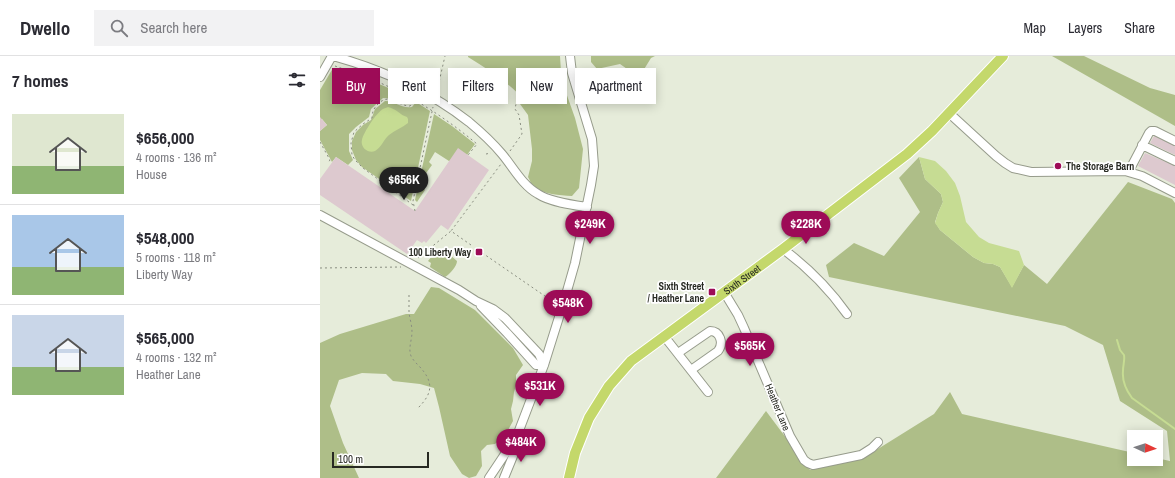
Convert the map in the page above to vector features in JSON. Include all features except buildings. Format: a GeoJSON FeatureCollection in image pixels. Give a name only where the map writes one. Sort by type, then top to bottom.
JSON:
{"type":"FeatureCollection","features":[{"type":"Feature","properties":{"kind":"main road","name":"Sixth Street"},"geometry":{"type":"LineString","coordinates":[[569,478],[575,453],[583,430],[604,392],[631,362],[783,249],[907,154],[932,131],[1003,56]]}},
{"type":"Feature","properties":{"kind":"street"},"geometry":{"type":"LineString","coordinates":[[320,76],[332,56],[357,63],[388,75]]}},
{"type":"Feature","properties":{"kind":"street"},"geometry":{"type":"LineString","coordinates":[[504,478],[513,456],[515,441],[544,365],[571,278],[587,208],[594,166],[592,139],[572,73],[570,56]]}},
{"type":"Feature","properties":{"kind":"street"},"geometry":{"type":"LineString","coordinates":[[440,103],[486,137],[530,189],[539,195],[587,208]]}},
{"type":"Feature","properties":{"kind":"street"},"geometry":{"type":"LineString","coordinates":[[949,113],[1005,164],[1013,168],[1031,172],[1129,171],[1175,193]]}},
{"type":"Feature","properties":{"kind":"street"},"geometry":{"type":"LineString","coordinates":[[1129,171],[1151,131],[1155,131],[1175,140]]}},
{"type":"Feature","properties":{"kind":"street"},"geometry":{"type":"LineString","coordinates":[[1142,145],[1175,161]]}},
{"type":"Feature","properties":{"kind":"street"},"geometry":{"type":"LineString","coordinates":[[320,215],[459,290],[476,301],[536,364],[544,365]]}},
{"type":"Feature","properties":{"kind":"street"},"geometry":{"type":"LineString","coordinates":[[783,249],[813,276],[847,314]]}},
{"type":"Feature","properties":{"kind":"street","name":"Heather Lane"},"geometry":{"type":"LineString","coordinates":[[724,292],[738,315],[790,436],[804,460],[813,465],[861,455],[878,442]]}},
{"type":"Feature","properties":{"kind":"street"},"geometry":{"type":"LineString","coordinates":[[678,353],[710,331],[718,334],[721,339],[718,351],[691,370]]}},
{"type":"Feature","properties":{"kind":"street"},"geometry":{"type":"LineString","coordinates":[[664,336],[708,392]]}},
{"type":"Feature","properties":{"kind":"street"},"geometry":{"type":"LineString","coordinates":[[488,478],[515,441]]}},
{"type":"Feature","properties":{"kind":"path"},"geometry":{"type":"LineString","coordinates":[[440,78],[445,56]]}},
{"type":"Feature","properties":{"kind":"path"},"geometry":{"type":"LineString","coordinates":[[333,66],[377,81],[388,87]]}},
{"type":"Feature","properties":{"kind":"path"},"geometry":{"type":"LineString","coordinates":[[388,99],[384,99],[375,107],[372,112],[372,118],[362,124],[354,132],[351,143],[352,155],[363,168],[414,205]]}},
{"type":"Feature","properties":{"kind":"path"},"geometry":{"type":"LineString","coordinates":[[401,104],[410,106],[412,104]]}},
{"type":"Feature","properties":{"kind":"path"},"geometry":{"type":"LineString","coordinates":[[421,104],[449,122],[477,144],[468,156]]}},
{"type":"Feature","properties":{"kind":"path"},"geometry":{"type":"LineString","coordinates":[[415,211],[413,201],[434,104]]}},
{"type":"Feature","properties":{"kind":"path"},"geometry":{"type":"LineString","coordinates":[[415,260],[451,231],[522,134],[519,115],[515,109],[516,104]]}},
{"type":"Feature","properties":{"kind":"path"},"geometry":{"type":"LineString","coordinates":[[320,142],[330,160],[328,162]]}},
{"type":"Feature","properties":{"kind":"path"},"geometry":{"type":"LineString","coordinates":[[451,231],[471,245]]}},
{"type":"Feature","properties":{"kind":"path"},"geometry":{"type":"LineString","coordinates":[[478,250],[555,304]]}},
{"type":"Feature","properties":{"kind":"path"},"geometry":{"type":"LineString","coordinates":[[320,268],[401,267]]}},
{"type":"Feature","properties":{"kind":"path"},"geometry":{"type":"LineString","coordinates":[[409,295],[409,314],[412,331],[410,348],[411,356],[426,374],[430,382],[429,393],[418,408]]}},
{"type":"Feature","properties":{"kind":"shaded area"},"geometry":{"type":"Polygon","coordinates":[[[560,56],[561,68],[516,68],[516,92],[508,85],[508,68],[485,68],[468,57],[560,56]]]}},
{"type":"Feature","properties":{"kind":"shaded area"},"geometry":{"type":"Polygon","coordinates":[[[591,56],[655,56],[651,58],[645,68],[626,68],[620,64],[596,68],[591,62],[591,56]]]}},
{"type":"Feature","properties":{"kind":"shaded area"},"geometry":{"type":"Polygon","coordinates":[[[1052,56],[1084,56],[1150,88],[1175,95],[1175,126],[1052,56]]]}},
{"type":"Feature","properties":{"kind":"shaded area"},"geometry":{"type":"Polygon","coordinates":[[[332,70],[332,104],[376,104],[371,109],[369,117],[349,134],[349,151],[353,160],[348,165],[336,157],[332,162],[320,140],[320,131],[327,125],[322,119],[320,120],[320,90],[332,70]]]}},
{"type":"Feature","properties":{"kind":"shaded area"},"geometry":{"type":"Polygon","coordinates":[[[380,84],[388,88],[388,99],[383,98],[380,101],[380,84]]]}},
{"type":"Feature","properties":{"kind":"shaded area"},"geometry":{"type":"Polygon","coordinates":[[[567,95],[575,118],[583,149],[579,188],[572,196],[547,193],[532,185],[528,177],[532,161],[532,149],[528,115],[520,104],[567,104],[567,95]]]}},
{"type":"Feature","properties":{"kind":"shaded area"},"geometry":{"type":"Polygon","coordinates":[[[385,101],[388,101],[388,104],[397,104],[408,107],[412,107],[414,104],[419,104],[430,111],[411,201],[362,167],[356,160],[352,150],[352,141],[356,132],[371,120],[375,109],[385,101]]]}},
{"type":"Feature","properties":{"kind":"shaded area"},"geometry":{"type":"Polygon","coordinates":[[[388,107],[407,117],[408,123],[389,135],[377,150],[372,152],[367,151],[362,145],[363,137],[377,114],[388,107]]]}},
{"type":"Feature","properties":{"kind":"shaded area"},"geometry":{"type":"Polygon","coordinates":[[[434,114],[475,144],[467,155],[449,161],[435,152],[429,162],[432,165],[424,176],[426,178],[420,186],[425,190],[417,202],[415,200],[434,114]]]}},
{"type":"Feature","properties":{"kind":"shaded area"},"geometry":{"type":"Polygon","coordinates":[[[919,157],[925,179],[941,194],[943,202],[935,222],[940,230],[973,257],[984,263],[993,264],[1000,267],[1012,287],[1024,265],[1047,284],[1128,182],[1172,199],[1175,203],[1175,478],[716,478],[766,411],[810,470],[865,457],[934,414],[950,392],[962,414],[1127,451],[1127,466],[1163,466],[1163,460],[1170,461],[1167,431],[1120,401],[1103,345],[1065,326],[829,277],[826,265],[854,243],[884,256],[920,212],[899,178],[919,157]]]}},
{"type":"Feature","properties":{"kind":"shaded area"},"geometry":{"type":"Polygon","coordinates":[[[919,157],[935,161],[946,171],[955,183],[960,196],[966,222],[979,237],[989,243],[1019,251],[1024,265],[1012,288],[1000,267],[993,264],[984,263],[973,257],[940,230],[935,223],[943,202],[941,194],[925,179],[919,157]]]}},
{"type":"Feature","properties":{"kind":"shaded area"},"geometry":{"type":"Polygon","coordinates":[[[440,253],[450,255],[457,261],[453,270],[445,277],[430,267],[431,263],[428,261],[432,256],[440,253]]]}},
{"type":"Feature","properties":{"kind":"shaded area"},"geometry":{"type":"Polygon","coordinates":[[[431,287],[439,288],[475,310],[513,348],[523,365],[516,375],[516,385],[511,409],[513,421],[507,432],[495,444],[487,445],[481,451],[482,466],[476,476],[469,478],[462,474],[450,456],[434,388],[420,384],[393,381],[386,374],[362,373],[339,380],[330,406],[343,443],[359,478],[320,478],[320,343],[340,334],[406,314],[414,314],[431,287]]]}},
{"type":"Feature","properties":{"kind":"waterway"},"geometry":{"type":"LineString","coordinates":[[1117,340],[1120,350],[1124,355],[1123,378],[1130,395],[1175,429]]}},
{"type":"Feature","properties":{"kind":"place","name":"The Storage Barn"},"geometry":{"type":"Point","coordinates":[1058,166]}},
{"type":"Feature","properties":{"kind":"place","name":"100 Liberty Way"},"geometry":{"type":"Point","coordinates":[479,252]}},
{"type":"Feature","properties":{"kind":"place","name":"Sixth Street / Heather Lane"},"geometry":{"type":"Point","coordinates":[712,292]}}]}
